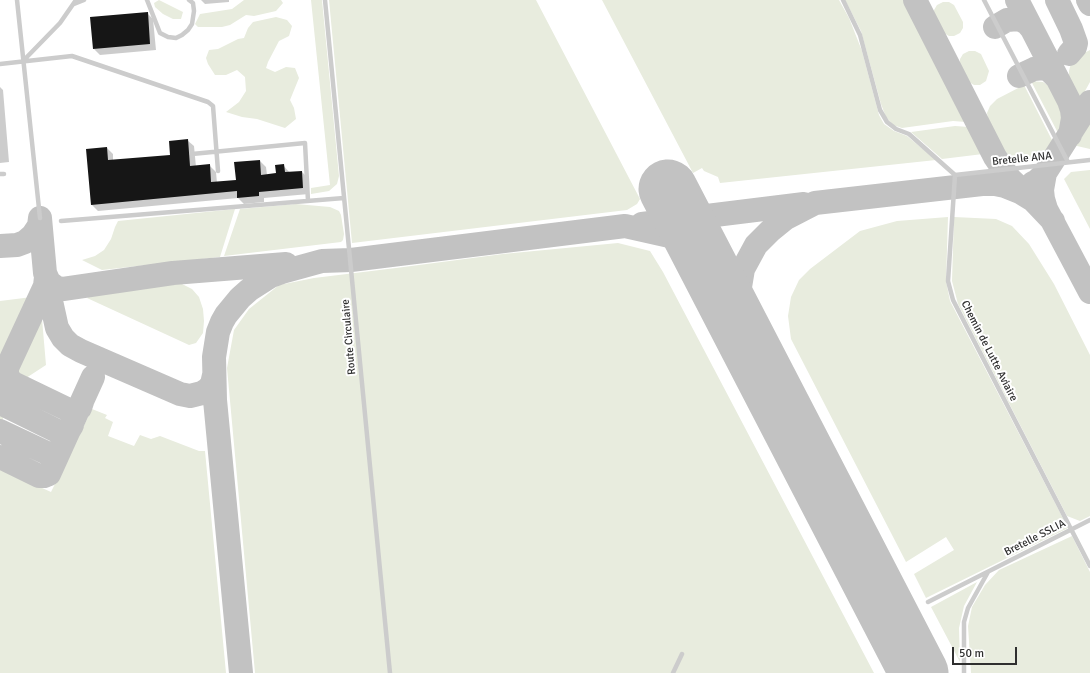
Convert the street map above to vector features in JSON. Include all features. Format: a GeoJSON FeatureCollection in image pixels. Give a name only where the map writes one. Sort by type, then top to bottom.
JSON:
{"type":"FeatureCollection","features":[{"type":"Feature","properties":{"kind":"lane"},"geometry":{"type":"LineString","coordinates":[[17,0],[40,218]]}},
{"type":"Feature","properties":{"kind":"lane"},"geometry":{"type":"LineString","coordinates":[[23,62],[60,23],[75,2],[84,0]]}},
{"type":"Feature","properties":{"kind":"lane"},"geometry":{"type":"LineString","coordinates":[[147,0],[160,33],[168,37],[176,38],[185,32],[192,24],[194,11],[189,0]]}},
{"type":"Feature","properties":{"kind":"lane","name":"Route Circulaire"},"geometry":{"type":"LineString","coordinates":[[325,0],[390,673]]}},
{"type":"Feature","properties":{"kind":"lane"},"geometry":{"type":"LineString","coordinates":[[843,0],[860,35],[880,110],[887,122],[896,129],[909,134],[956,175]]}},
{"type":"Feature","properties":{"kind":"lane"},"geometry":{"type":"LineString","coordinates":[[984,0],[1068,162]]}},
{"type":"Feature","properties":{"kind":"lane"},"geometry":{"type":"LineString","coordinates":[[0,64],[72,56],[208,102],[212,106],[218,171]]}},
{"type":"Feature","properties":{"kind":"lane"},"geometry":{"type":"LineString","coordinates":[[192,154],[305,143],[308,201]]}},
{"type":"Feature","properties":{"kind":"lane","name":"Bretelle ANA"},"geometry":{"type":"LineString","coordinates":[[956,175],[1090,160]]}},
{"type":"Feature","properties":{"kind":"lane","name":"Chemin de Lutte Aviaire"},"geometry":{"type":"LineString","coordinates":[[956,175],[948,281],[953,300],[1090,566]]}},
{"type":"Feature","properties":{"kind":"lane"},"geometry":{"type":"LineString","coordinates":[[61,221],[344,198]]}},
{"type":"Feature","properties":{"kind":"lane","name":"Bretelle SSLIA"},"geometry":{"type":"LineString","coordinates":[[928,602],[1090,520]]}},
{"type":"Feature","properties":{"kind":"lane"},"geometry":{"type":"LineString","coordinates":[[964,673],[964,622],[968,608],[988,572]]}},
{"type":"Feature","properties":{"kind":"lane"},"geometry":{"type":"LineString","coordinates":[[673,673],[682,654]]}},
{"type":"Feature","properties":{"kind":"shaded area"},"geometry":{"type":"Polygon","coordinates":[[[159,0],[183,12],[181,19],[173,19],[163,14],[155,7],[154,3],[159,0]]]}},
{"type":"Feature","properties":{"kind":"shaded area"},"geometry":{"type":"Polygon","coordinates":[[[244,0],[281,0],[283,3],[276,11],[254,16],[246,15],[230,25],[222,27],[198,27],[195,24],[200,14],[232,9],[244,0]]]}},
{"type":"Feature","properties":{"kind":"shaded area"},"geometry":{"type":"Polygon","coordinates":[[[311,0],[322,0],[339,176],[337,184],[329,191],[311,194],[311,188],[330,185],[311,0]]]}},
{"type":"Feature","properties":{"kind":"shaded area"},"geometry":{"type":"Polygon","coordinates":[[[329,0],[536,0],[640,199],[637,204],[627,210],[352,243],[329,0]]]}},
{"type":"Feature","properties":{"kind":"shaded area"},"geometry":{"type":"Polygon","coordinates":[[[602,0],[839,0],[849,18],[862,51],[879,115],[884,124],[894,131],[907,136],[936,160],[720,183],[718,177],[704,171],[702,168],[693,173],[602,0]]]}},
{"type":"Feature","properties":{"kind":"shaded area"},"geometry":{"type":"Polygon","coordinates":[[[845,0],[904,0],[966,122],[953,121],[902,128],[893,125],[886,117],[881,104],[861,31],[845,0]]]}},
{"type":"Feature","properties":{"kind":"shaded area"},"geometry":{"type":"Polygon","coordinates":[[[943,2],[949,2],[954,5],[963,22],[963,28],[960,33],[954,36],[949,36],[942,32],[934,16],[934,10],[937,5],[943,2]]]}},
{"type":"Feature","properties":{"kind":"shaded area"},"geometry":{"type":"Polygon","coordinates":[[[276,17],[287,20],[292,26],[289,36],[279,41],[266,68],[275,72],[286,67],[295,68],[299,78],[290,100],[294,108],[296,119],[285,128],[257,119],[242,117],[226,112],[239,102],[246,91],[245,77],[237,70],[226,75],[215,75],[206,58],[209,50],[218,49],[238,39],[244,38],[248,28],[253,22],[276,17]]]}},
{"type":"Feature","properties":{"kind":"shaded area"},"geometry":{"type":"Polygon","coordinates":[[[1090,50],[1090,82],[1080,100],[1069,79],[1069,71],[1074,58],[1090,50]]]}},
{"type":"Feature","properties":{"kind":"shaded area"},"geometry":{"type":"Polygon","coordinates":[[[969,51],[975,51],[981,54],[989,71],[986,81],[980,85],[974,85],[967,81],[960,66],[960,59],[963,54],[969,51]]]}},
{"type":"Feature","properties":{"kind":"shaded area"},"geometry":{"type":"Polygon","coordinates":[[[1031,81],[1043,82],[1055,93],[1062,110],[1063,118],[1062,125],[1058,133],[1031,81]]]}},
{"type":"Feature","properties":{"kind":"shaded area"},"geometry":{"type":"Polygon","coordinates":[[[1024,85],[1053,142],[1042,159],[1015,163],[1010,162],[1001,146],[989,123],[987,113],[990,106],[997,99],[1024,85]]]}},
{"type":"Feature","properties":{"kind":"shaded area"},"geometry":{"type":"Polygon","coordinates":[[[1090,121],[1090,149],[1075,145],[1090,121]]]}},
{"type":"Feature","properties":{"kind":"shaded area"},"geometry":{"type":"Polygon","coordinates":[[[955,126],[969,127],[983,154],[942,159],[911,132],[955,126]]]}},
{"type":"Feature","properties":{"kind":"shaded area"},"geometry":{"type":"Polygon","coordinates":[[[1090,170],[1090,229],[1064,179],[1071,172],[1090,170]]]}},
{"type":"Feature","properties":{"kind":"shaded area"},"geometry":{"type":"Polygon","coordinates":[[[296,204],[330,207],[339,211],[344,234],[343,240],[341,242],[224,256],[240,209],[296,204]]]}},
{"type":"Feature","properties":{"kind":"shaded area"},"geometry":{"type":"Polygon","coordinates":[[[235,209],[220,257],[102,270],[82,260],[95,256],[104,250],[111,239],[118,221],[235,209]]]}},
{"type":"Feature","properties":{"kind":"shaded area"},"geometry":{"type":"Polygon","coordinates":[[[948,217],[946,281],[950,301],[1068,528],[926,598],[914,574],[954,550],[946,537],[906,562],[791,339],[788,316],[791,297],[799,280],[810,269],[860,231],[897,221],[948,217]]]}},
{"type":"Feature","properties":{"kind":"shaded area"},"geometry":{"type":"Polygon","coordinates":[[[954,217],[996,219],[1012,226],[1029,244],[1054,284],[1090,355],[1090,516],[1080,521],[1067,516],[958,304],[952,281],[954,217]]]}},
{"type":"Feature","properties":{"kind":"shaded area"},"geometry":{"type":"Polygon","coordinates":[[[618,243],[650,251],[663,272],[874,673],[255,673],[227,368],[234,330],[249,309],[279,285],[314,278],[503,254],[618,243]]]}},
{"type":"Feature","properties":{"kind":"shaded area"},"geometry":{"type":"Polygon","coordinates":[[[161,281],[173,281],[182,284],[192,289],[199,297],[203,309],[204,321],[203,333],[196,343],[189,345],[87,298],[95,292],[106,288],[161,281]]]}},
{"type":"Feature","properties":{"kind":"shaded area"},"geometry":{"type":"Polygon","coordinates":[[[40,296],[46,365],[20,382],[0,425],[0,301],[40,296]]]}},
{"type":"Feature","properties":{"kind":"shaded area"},"geometry":{"type":"Polygon","coordinates":[[[92,409],[107,415],[105,418],[113,422],[108,436],[134,446],[140,435],[151,439],[160,436],[199,451],[205,451],[226,673],[0,673],[0,469],[51,492],[92,409]]]}},
{"type":"Feature","properties":{"kind":"shaded area"},"geometry":{"type":"Polygon","coordinates":[[[1072,536],[1090,572],[1090,673],[971,673],[968,626],[972,607],[985,585],[999,570],[1072,536]]]}},
{"type":"Feature","properties":{"kind":"shaded area"},"geometry":{"type":"Polygon","coordinates":[[[977,582],[964,606],[959,628],[960,662],[931,607],[977,582]]]}},
{"type":"Feature","properties":{"kind":"building"},"geometry":{"type":"Polygon","coordinates":[[[148,12],[150,44],[93,49],[90,17],[148,12]]]}},
{"type":"Feature","properties":{"kind":"building"},"geometry":{"type":"Polygon","coordinates":[[[188,139],[190,166],[210,164],[211,182],[236,180],[234,162],[260,160],[261,175],[276,173],[275,165],[284,164],[285,172],[302,171],[303,188],[259,192],[259,196],[237,198],[237,191],[91,205],[86,149],[107,147],[108,160],[170,155],[169,141],[188,139]]]}},
{"type":"Feature","properties":{"kind":"taxiway"},"geometry":{"type":"LineString","coordinates":[[915,0],[995,157],[1010,179],[1024,192]]}},
{"type":"Feature","properties":{"kind":"taxiway"},"geometry":{"type":"LineString","coordinates":[[1017,0],[1069,101],[1073,118],[1070,135]]}},
{"type":"Feature","properties":{"kind":"taxiway"},"geometry":{"type":"LineString","coordinates":[[1057,0],[1076,43],[1075,47],[1069,54]]}},
{"type":"Feature","properties":{"kind":"taxiway"},"geometry":{"type":"LineString","coordinates":[[1088,0],[1090,4]]}},
{"type":"Feature","properties":{"kind":"taxiway"},"geometry":{"type":"LineString","coordinates":[[995,27],[1007,20],[1019,19],[1027,23],[1032,29]]}},
{"type":"Feature","properties":{"kind":"taxiway"},"geometry":{"type":"LineString","coordinates":[[1019,76],[1034,69],[1044,68],[1050,71],[1057,78]]}},
{"type":"Feature","properties":{"kind":"taxiway"},"geometry":{"type":"LineString","coordinates":[[1033,183],[1045,173],[1090,102]]}},
{"type":"Feature","properties":{"kind":"taxiway"},"geometry":{"type":"LineString","coordinates":[[1045,173],[1042,190],[1046,209],[1090,292]]}},
{"type":"Feature","properties":{"kind":"taxiway"},"geometry":{"type":"LineString","coordinates":[[746,339],[741,319],[739,293],[743,269],[756,245],[770,231],[786,218],[815,203],[982,184],[995,184],[1020,192],[1033,200],[1053,221]]}},
{"type":"Feature","properties":{"kind":"taxiway"},"geometry":{"type":"LineString","coordinates":[[642,224],[804,204]]}},
{"type":"Feature","properties":{"kind":"taxiway"},"geometry":{"type":"LineString","coordinates":[[40,218],[45,273],[49,282],[57,288],[63,289],[173,273],[286,264]]}},
{"type":"Feature","properties":{"kind":"taxiway"},"geometry":{"type":"LineString","coordinates":[[0,246],[17,245],[25,242],[33,235],[39,226],[40,218]]}},
{"type":"Feature","properties":{"kind":"taxiway"},"geometry":{"type":"LineString","coordinates":[[241,673],[215,400],[214,357],[218,332],[222,322],[240,298],[249,290],[271,276],[322,261],[351,260],[625,226],[674,237],[688,242],[698,252],[709,268]]}},
{"type":"Feature","properties":{"kind":"taxiway"},"geometry":{"type":"LineString","coordinates":[[0,383],[45,286],[46,277]]}},
{"type":"Feature","properties":{"kind":"taxiway"},"geometry":{"type":"LineString","coordinates":[[46,278],[57,328],[63,338],[70,345],[180,394],[190,396],[202,393],[212,384],[214,375]]}},
{"type":"Feature","properties":{"kind":"taxiway"},"geometry":{"type":"LineString","coordinates":[[7,368],[7,374],[13,383],[69,410],[80,408],[82,402]]}},
{"type":"Feature","properties":{"kind":"taxiway"},"geometry":{"type":"LineString","coordinates":[[0,457],[39,476],[49,474],[93,377]]}},
{"type":"Feature","properties":{"kind":"taxiway"},"geometry":{"type":"LineString","coordinates":[[0,403],[59,432],[69,430],[72,425]]}},
{"type":"Feature","properties":{"kind":"taxiway"},"geometry":{"type":"LineString","coordinates":[[0,431],[49,454],[59,452],[61,447]]}},
{"type":"Feature","properties":{"kind":"runway"},"geometry":{"type":"LineString","coordinates":[[668,189],[919,673]]}}]}
